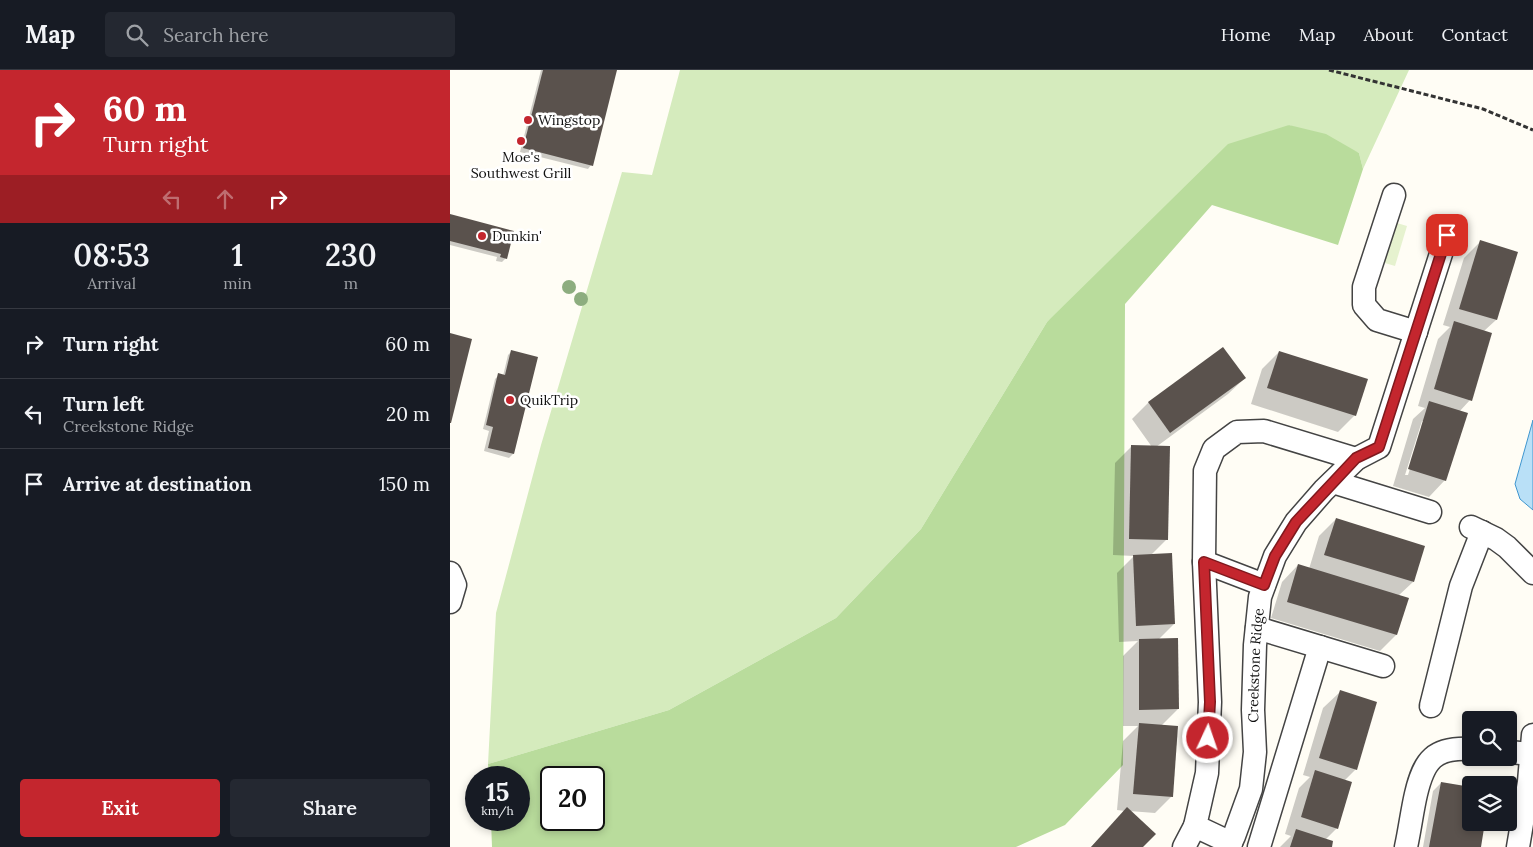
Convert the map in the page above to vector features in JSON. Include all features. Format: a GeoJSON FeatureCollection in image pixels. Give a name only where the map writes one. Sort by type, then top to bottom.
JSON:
{"type":"FeatureCollection","features":[{"type":"Feature","properties":{"kind":"street"},"geometry":{"type":"LineString","coordinates":[[1394,195],[1364,287],[1364,305],[1377,320],[1416,332]]}},
{"type":"Feature","properties":{"kind":"street","name":"Creekstone Ridge"},"geometry":{"type":"LineString","coordinates":[[1230,845],[1251,789],[1254,752],[1253,710],[1257,628],[1260,597],[1264,585],[1275,556],[1296,522],[1356,458],[1379,447],[1447,235]]}},
{"type":"Feature","properties":{"kind":"street"},"geometry":{"type":"LineString","coordinates":[[1184,847],[1196,826],[1207,773],[1210,702],[1204,562],[1205,471],[1214,449],[1237,432],[1264,431],[1356,458]]}},
{"type":"Feature","properties":{"kind":"street"},"geometry":{"type":"LineString","coordinates":[[1333,482],[1430,512]]}},
{"type":"Feature","properties":{"kind":"street"},"geometry":{"type":"LineString","coordinates":[[1431,706],[1476,530],[1507,547],[1533,574]]}},
{"type":"Feature","properties":{"kind":"street"},"geometry":{"type":"LineString","coordinates":[[1204,562],[1264,585]]}},
{"type":"Feature","properties":{"kind":"street"},"geometry":{"type":"LineString","coordinates":[[450,573],[455,584],[450,602]]}},
{"type":"Feature","properties":{"kind":"street"},"geometry":{"type":"LineString","coordinates":[[1257,628],[1383,666]]}},
{"type":"Feature","properties":{"kind":"street"},"geometry":{"type":"LineString","coordinates":[[1259,847],[1320,647]]}},
{"type":"Feature","properties":{"kind":"street"},"geometry":{"type":"LineString","coordinates":[[1517,750],[1532,745],[1531,782],[1518,847]]}},
{"type":"Feature","properties":{"kind":"street"},"geometry":{"type":"LineString","coordinates":[[1406,847],[1415,800],[1425,766],[1432,758],[1445,751],[1462,748]]}},
{"type":"Feature","properties":{"kind":"street"},"geometry":{"type":"LineString","coordinates":[[1196,826],[1230,845]]}},
{"type":"Feature","properties":{"kind":"path"},"geometry":{"type":"LineString","coordinates":[[1329,70],[1483,109],[1533,130]]}},
{"type":"Feature","properties":{"kind":"green space"},"geometry":{"type":"Polygon","coordinates":[[[680,70],[1409,70],[1363,169],[1359,153],[1289,125],[1047,322],[921,529],[836,618],[669,710],[488,764],[496,613],[541,445],[622,172],[652,175],[680,70]]]}},
{"type":"Feature","properties":{"kind":"green space"},"geometry":{"type":"Polygon","coordinates":[[[1289,125],[1326,134],[1359,153],[1363,169],[1338,245],[1212,205],[1125,304],[1123,765],[1065,825],[1016,847],[492,847],[491,831],[530,831],[530,766],[488,766],[488,764],[669,710],[836,618],[921,529],[1047,322],[1228,144],[1289,125]]]}},
{"type":"Feature","properties":{"kind":"green space"},"geometry":{"type":"Polygon","coordinates":[[[1380,218],[1407,226],[1395,266],[1368,258],[1380,218]]]}},
{"type":"Feature","properties":{"kind":"water"},"geometry":{"type":"Polygon","coordinates":[[[1533,420],[1533,510],[1520,499],[1515,484],[1533,420]]]}},
{"type":"Feature","properties":{"kind":"building"},"geometry":{"type":"Polygon","coordinates":[[[543,70],[617,70],[593,166],[523,148],[543,70]]]}},
{"type":"Feature","properties":{"kind":"building","name":"Dunkin'"},"geometry":{"type":"Polygon","coordinates":[[[450,214],[514,231],[507,259],[500,257],[501,254],[450,241],[450,214]]]}},
{"type":"Feature","properties":{"kind":"building"},"geometry":{"type":"Polygon","coordinates":[[[1480,240],[1518,252],[1497,320],[1459,309],[1480,240]]]}},
{"type":"Feature","properties":{"kind":"building"},"geometry":{"type":"Polygon","coordinates":[[[1454,321],[1492,333],[1472,401],[1434,389],[1454,321]]]}},
{"type":"Feature","properties":{"kind":"building"},"geometry":{"type":"Polygon","coordinates":[[[450,333],[472,339],[451,423],[450,423],[450,333]]]}},
{"type":"Feature","properties":{"kind":"building"},"geometry":{"type":"Polygon","coordinates":[[[1223,347],[1246,378],[1170,433],[1148,402],[1223,347]]]}},
{"type":"Feature","properties":{"kind":"building","name":"QuikTrip"},"geometry":{"type":"Polygon","coordinates":[[[511,350],[538,357],[514,454],[488,448],[493,427],[486,425],[498,373],[505,375],[511,350]]]}},
{"type":"Feature","properties":{"kind":"building"},"geometry":{"type":"Polygon","coordinates":[[[1279,351],[1368,379],[1356,416],[1267,388],[1279,351]]]}},
{"type":"Feature","properties":{"kind":"building"},"geometry":{"type":"Polygon","coordinates":[[[1429,401],[1468,413],[1446,481],[1408,469],[1429,401]]]}},
{"type":"Feature","properties":{"kind":"building"},"geometry":{"type":"Polygon","coordinates":[[[1131,445],[1170,446],[1168,540],[1129,539],[1131,445]]]}},
{"type":"Feature","properties":{"kind":"building"},"geometry":{"type":"Polygon","coordinates":[[[1336,518],[1425,546],[1414,582],[1324,555],[1336,518]]]}},
{"type":"Feature","properties":{"kind":"building"},"geometry":{"type":"Polygon","coordinates":[[[1172,553],[1175,624],[1136,626],[1133,555],[1172,553]]]}},
{"type":"Feature","properties":{"kind":"building"},"geometry":{"type":"Polygon","coordinates":[[[1298,564],[1409,598],[1397,635],[1287,602],[1298,564]]]}},
{"type":"Feature","properties":{"kind":"building"},"geometry":{"type":"Polygon","coordinates":[[[1178,638],[1179,709],[1139,710],[1139,639],[1178,638]]]}},
{"type":"Feature","properties":{"kind":"building"},"geometry":{"type":"Polygon","coordinates":[[[1340,690],[1377,702],[1357,770],[1319,758],[1340,690]]]}},
{"type":"Feature","properties":{"kind":"building"},"geometry":{"type":"Polygon","coordinates":[[[1139,723],[1178,726],[1173,797],[1133,794],[1139,723]]]}},
{"type":"Feature","properties":{"kind":"building"},"geometry":{"type":"Polygon","coordinates":[[[1315,770],[1352,782],[1338,829],[1301,817],[1315,770]]]}},
{"type":"Feature","properties":{"kind":"building"},"geometry":{"type":"Polygon","coordinates":[[[1441,782],[1462,786],[1462,831],[1484,831],[1481,847],[1429,847],[1441,782]]]}},
{"type":"Feature","properties":{"kind":"building"},"geometry":{"type":"Polygon","coordinates":[[[1127,807],[1156,834],[1143,847],[1091,847],[1127,807]]]}},
{"type":"Feature","properties":{"kind":"building"},"geometry":{"type":"Polygon","coordinates":[[[1296,829],[1333,841],[1332,847],[1290,847],[1296,829]]]}},
{"type":"Feature","properties":{"kind":"place","name":"Wingstop"},"geometry":{"type":"Point","coordinates":[528,120]}},
{"type":"Feature","properties":{"kind":"place","name":"Moe's Southwest Grill"},"geometry":{"type":"Point","coordinates":[521,141]}},
{"type":"Feature","properties":{"kind":"place","name":"Dunkin'"},"geometry":{"type":"Point","coordinates":[482,236]}},
{"type":"Feature","properties":{"kind":"place","name":"QuikTrip"},"geometry":{"type":"Point","coordinates":[510,400]}},
{"type":"Feature","properties":{"kind":"route"},"geometry":{"type":"LineString","coordinates":[[1208,738],[1210,702],[1204,562],[1264,585],[1275,556],[1296,522],[1356,458],[1379,447],[1447,235]]}}]}
